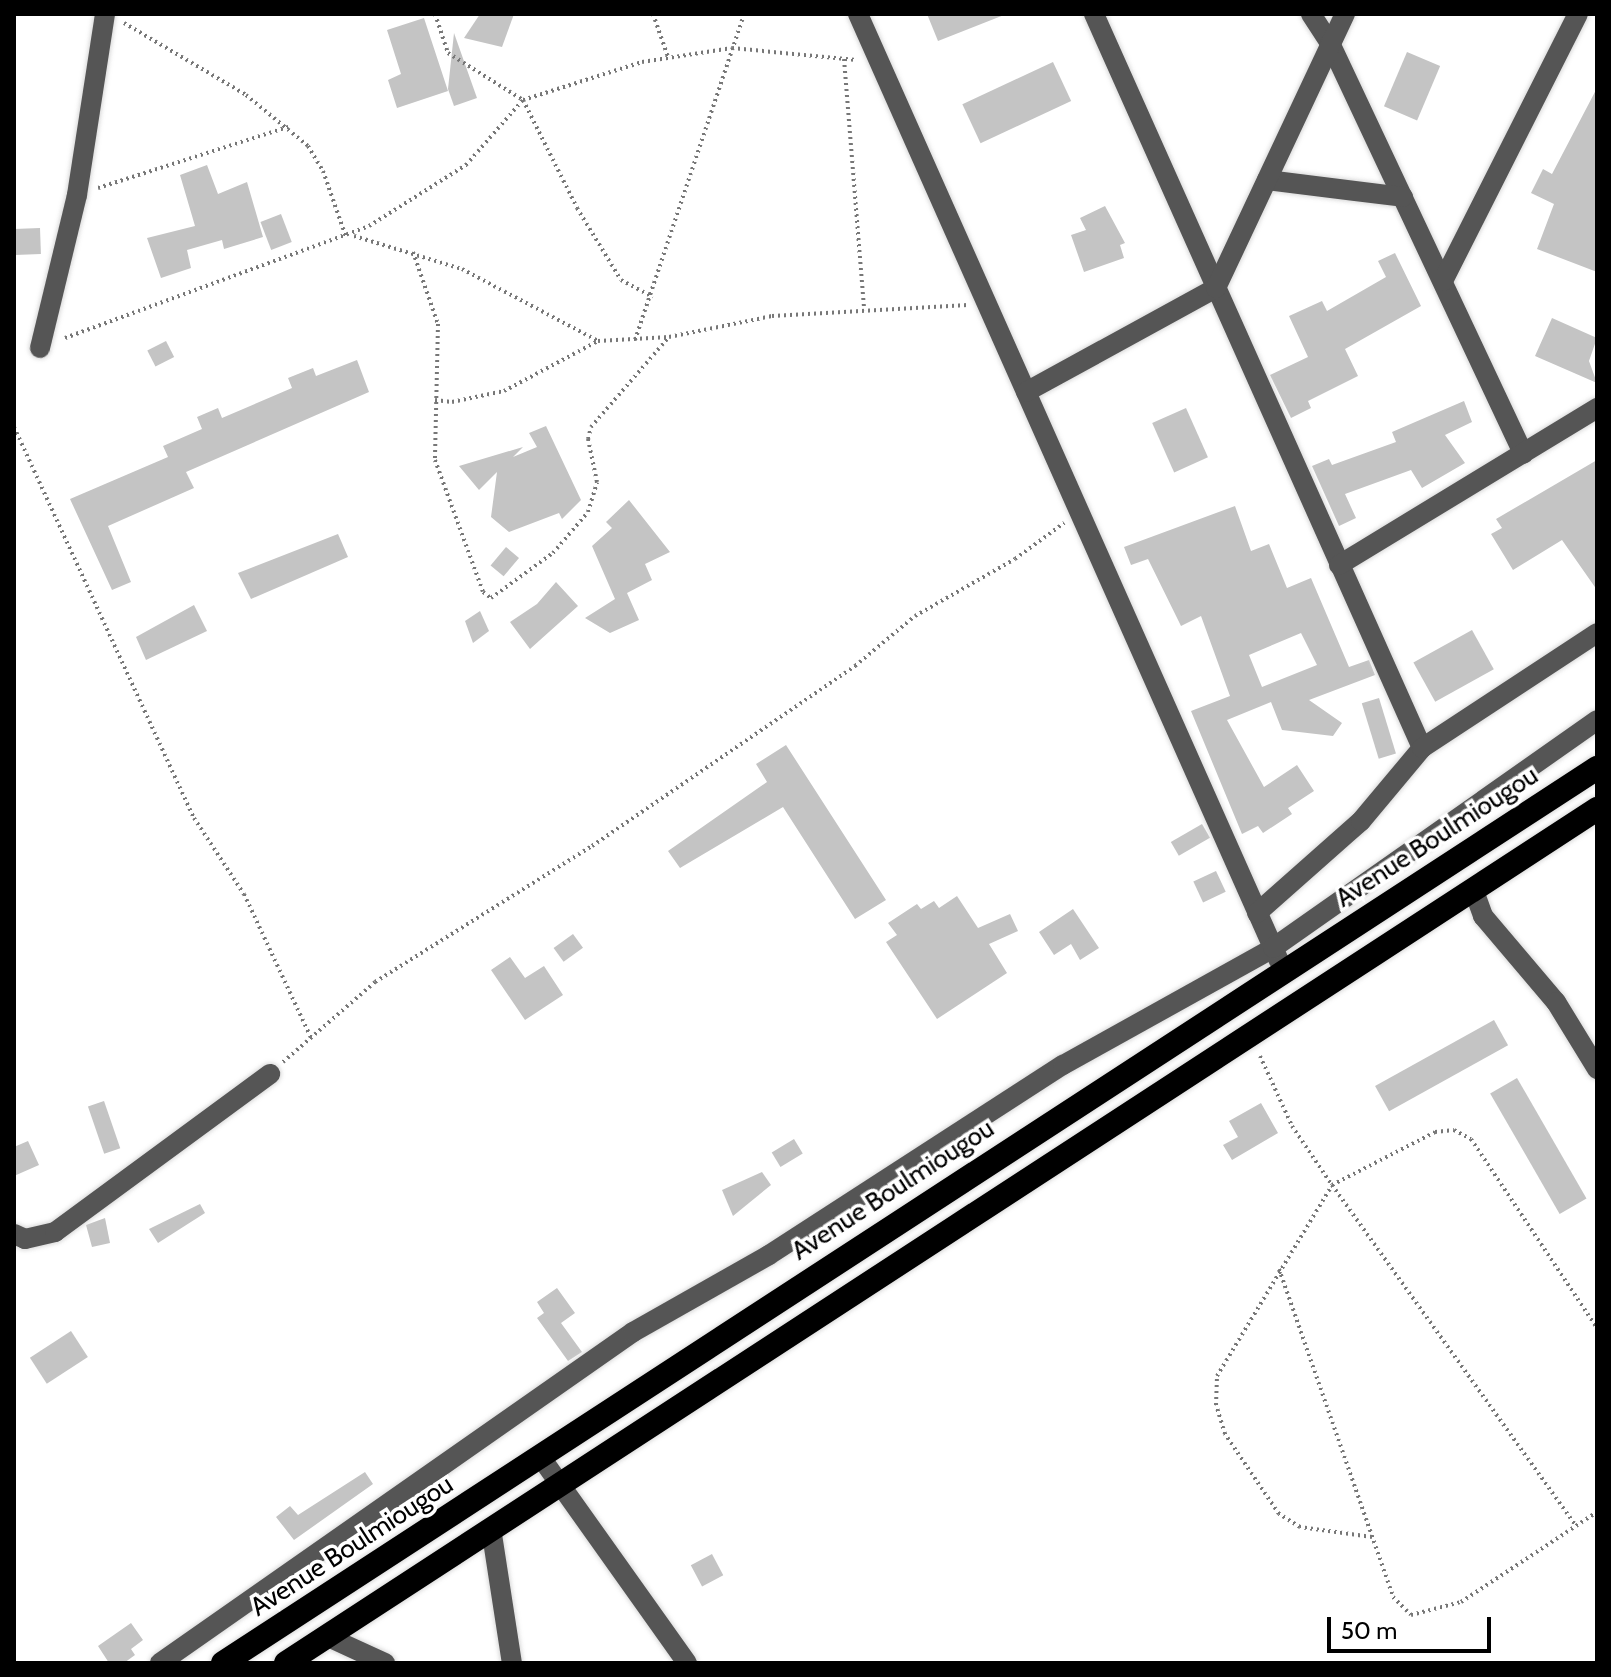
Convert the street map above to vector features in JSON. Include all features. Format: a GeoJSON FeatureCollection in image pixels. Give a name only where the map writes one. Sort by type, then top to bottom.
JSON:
{"type":"FeatureCollection","features":[{"type":"Feature","properties":{"kind":"highway","name":"Avenue Boulmiougou"},"geometry":{"type":"LineString","coordinates":[[223,1663],[542,1459],[1278,959],[1597,768]]}},
{"type":"Feature","properties":{"kind":"highway"},"geometry":{"type":"LineString","coordinates":[[286,1663],[1597,809]]}},
{"type":"Feature","properties":{"kind":"street"},"geometry":{"type":"LineString","coordinates":[[858,14],[990,304],[1026,392],[1278,959]]}},
{"type":"Feature","properties":{"kind":"street"},"geometry":{"type":"LineString","coordinates":[[1094,14],[1422,748]]}},
{"type":"Feature","properties":{"kind":"street"},"geometry":{"type":"LineString","coordinates":[[1311,14],[1330,43],[1523,454]]}},
{"type":"Feature","properties":{"kind":"street"},"geometry":{"type":"LineString","coordinates":[[1026,392],[1216,288],[1345,14]]}},
{"type":"Feature","properties":{"kind":"street"},"geometry":{"type":"LineString","coordinates":[[1443,281],[1578,14]]}},
{"type":"Feature","properties":{"kind":"street"},"geometry":{"type":"LineString","coordinates":[[40,348],[77,195],[113,17]]}},
{"type":"Feature","properties":{"kind":"street"},"geometry":{"type":"LineString","coordinates":[[1267,180],[1403,197]]}},
{"type":"Feature","properties":{"kind":"street"},"geometry":{"type":"LineString","coordinates":[[1339,565],[1597,408]]}},
{"type":"Feature","properties":{"kind":"street"},"geometry":{"type":"LineString","coordinates":[[1257,913],[1361,821],[1422,748],[1597,633]]}},
{"type":"Feature","properties":{"kind":"street"},"geometry":{"type":"LineString","coordinates":[[160,1663],[633,1332],[769,1255],[1063,1065],[1278,959],[1597,720]]}},
{"type":"Feature","properties":{"kind":"street"},"geometry":{"type":"LineString","coordinates":[[1474,891],[1483,916],[1556,1002],[1597,1069]]}},
{"type":"Feature","properties":{"kind":"street"},"geometry":{"type":"LineString","coordinates":[[14,1234],[25,1239],[55,1232],[270,1074]]}},
{"type":"Feature","properties":{"kind":"street"},"geometry":{"type":"LineString","coordinates":[[542,1459],[687,1663]]}},
{"type":"Feature","properties":{"kind":"street"},"geometry":{"type":"LineString","coordinates":[[491,1528],[512,1663]]}},
{"type":"Feature","properties":{"kind":"street"},"geometry":{"type":"LineString","coordinates":[[326,1636],[385,1663]]}},
{"type":"Feature","properties":{"kind":"path"},"geometry":{"type":"LineString","coordinates":[[435,14],[448,53],[523,100],[577,208],[621,280],[653,297]]}},
{"type":"Feature","properties":{"kind":"path"},"geometry":{"type":"LineString","coordinates":[[653,14],[668,57]]}},
{"type":"Feature","properties":{"kind":"path"},"geometry":{"type":"LineString","coordinates":[[635,340],[653,297],[744,14]]}},
{"type":"Feature","properties":{"kind":"path"},"geometry":{"type":"LineString","coordinates":[[113,17],[233,87],[289,127],[323,171],[349,236]]}},
{"type":"Feature","properties":{"kind":"path"},"geometry":{"type":"LineString","coordinates":[[40,348],[349,236],[466,165],[523,100],[668,57],[732,48],[879,62]]}},
{"type":"Feature","properties":{"kind":"path"},"geometry":{"type":"LineString","coordinates":[[844,59],[864,310]]}},
{"type":"Feature","properties":{"kind":"path"},"geometry":{"type":"LineString","coordinates":[[77,195],[289,127]]}},
{"type":"Feature","properties":{"kind":"path"},"geometry":{"type":"LineString","coordinates":[[349,236],[413,252],[462,269],[598,341]]}},
{"type":"Feature","properties":{"kind":"path"},"geometry":{"type":"LineString","coordinates":[[413,252],[438,324],[435,460],[483,592],[491,598],[553,553],[588,512],[597,482],[588,439],[591,427],[669,337]]}},
{"type":"Feature","properties":{"kind":"path"},"geometry":{"type":"LineString","coordinates":[[435,400],[452,402],[504,391],[598,341],[669,337],[772,316],[990,304]]}},
{"type":"Feature","properties":{"kind":"path"},"geometry":{"type":"LineString","coordinates":[[14,427],[194,818],[244,894],[311,1038]]}},
{"type":"Feature","properties":{"kind":"path"},"geometry":{"type":"LineString","coordinates":[[270,1074],[375,982],[592,846],[805,702],[915,616],[1047,538],[1078,509]]}},
{"type":"Feature","properties":{"kind":"path"},"geometry":{"type":"LineString","coordinates":[[1250,1035],[1292,1126],[1575,1525]]}},
{"type":"Feature","properties":{"kind":"path"},"geometry":{"type":"LineString","coordinates":[[1372,1537],[1300,1527],[1279,1514],[1225,1434],[1216,1405],[1217,1376],[1332,1185],[1435,1132],[1454,1130],[1471,1139],[1597,1328]]}},
{"type":"Feature","properties":{"kind":"path"},"geometry":{"type":"LineString","coordinates":[[1279,1269],[1393,1597],[1411,1615],[1461,1602],[1597,1512]]}},
{"type":"Feature","properties":{"kind":"building"},"geometry":{"type":"Polygon","coordinates":[[[480,14],[514,14],[502,47],[464,38],[480,14]]]}},
{"type":"Feature","properties":{"kind":"building"},"geometry":{"type":"Polygon","coordinates":[[[927,14],[1004,14],[1004,15],[938,41],[927,14]]]}},
{"type":"Feature","properties":{"kind":"building"},"geometry":{"type":"Polygon","coordinates":[[[424,18],[448,91],[397,108],[388,80],[401,74],[387,30],[424,18]]]}},
{"type":"Feature","properties":{"kind":"building"},"geometry":{"type":"Polygon","coordinates":[[[454,33],[477,98],[454,106],[448,89],[454,33]]]}},
{"type":"Feature","properties":{"kind":"building"},"geometry":{"type":"Polygon","coordinates":[[[1407,52],[1440,66],[1417,120],[1384,106],[1407,52]]]}},
{"type":"Feature","properties":{"kind":"building"},"geometry":{"type":"Polygon","coordinates":[[[1053,62],[1071,101],[981,143],[962,104],[1053,62]]]}},
{"type":"Feature","properties":{"kind":"building"},"geometry":{"type":"Polygon","coordinates":[[[1597,88],[1597,272],[1537,249],[1554,204],[1531,193],[1543,169],[1552,174],[1597,88]]]}},
{"type":"Feature","properties":{"kind":"building"},"geometry":{"type":"Polygon","coordinates":[[[207,165],[218,194],[247,182],[263,237],[224,249],[222,240],[187,250],[191,268],[161,278],[147,238],[195,226],[180,175],[207,165]]]}},
{"type":"Feature","properties":{"kind":"building"},"geometry":{"type":"Polygon","coordinates":[[[1105,206],[1125,243],[1120,245],[1124,258],[1084,272],[1071,235],[1086,230],[1080,218],[1105,206]]]}},
{"type":"Feature","properties":{"kind":"building"},"geometry":{"type":"Polygon","coordinates":[[[281,214],[292,242],[271,250],[260,222],[281,214]]]}},
{"type":"Feature","properties":{"kind":"building"},"geometry":{"type":"Polygon","coordinates":[[[40,228],[41,254],[15,255],[14,229],[40,228]]]}},
{"type":"Feature","properties":{"kind":"building"},"geometry":{"type":"Polygon","coordinates":[[[1395,253],[1421,306],[1345,349],[1358,376],[1308,401],[1311,408],[1291,418],[1270,375],[1308,357],[1289,316],[1322,301],[1327,311],[1386,277],[1378,261],[1395,253]]]}},
{"type":"Feature","properties":{"kind":"building"},"geometry":{"type":"Polygon","coordinates":[[[1552,318],[1597,338],[1589,361],[1597,383],[1535,356],[1552,318]]]}},
{"type":"Feature","properties":{"kind":"building"},"geometry":{"type":"Polygon","coordinates":[[[166,341],[174,357],[155,367],[147,351],[166,341]]]}},
{"type":"Feature","properties":{"kind":"building"},"geometry":{"type":"Polygon","coordinates":[[[357,360],[369,392],[186,472],[194,488],[108,526],[131,582],[112,590],[70,499],[168,457],[163,446],[202,429],[197,417],[218,408],[222,418],[292,388],[288,378],[313,368],[316,376],[357,360]]]}},
{"type":"Feature","properties":{"kind":"building"},"geometry":{"type":"Polygon","coordinates":[[[1464,401],[1472,422],[1445,435],[1465,463],[1422,488],[1411,470],[1345,494],[1356,518],[1339,526],[1312,466],[1329,459],[1332,465],[1396,442],[1392,432],[1464,401]]]}},
{"type":"Feature","properties":{"kind":"building"},"geometry":{"type":"Polygon","coordinates":[[[1186,408],[1208,457],[1174,472],[1152,423],[1186,408]]]}},
{"type":"Feature","properties":{"kind":"building"},"geometry":{"type":"Polygon","coordinates":[[[546,426],[581,500],[562,519],[559,513],[509,532],[491,517],[497,472],[479,490],[459,466],[523,447],[513,457],[537,447],[529,433],[546,426]]]}},
{"type":"Feature","properties":{"kind":"building"},"geometry":{"type":"Polygon","coordinates":[[[1597,460],[1597,590],[1562,540],[1513,570],[1491,534],[1502,528],[1496,519],[1597,460]]]}},
{"type":"Feature","properties":{"kind":"building"},"geometry":{"type":"Polygon","coordinates":[[[629,500],[670,552],[645,564],[652,580],[627,593],[639,620],[610,633],[585,618],[615,599],[592,546],[612,528],[606,522],[629,500]]]}},
{"type":"Feature","properties":{"kind":"building"},"geometry":{"type":"Polygon","coordinates":[[[1235,506],[1251,551],[1269,544],[1287,588],[1311,578],[1349,667],[1369,660],[1375,675],[1309,700],[1342,723],[1333,736],[1282,730],[1271,702],[1227,720],[1264,787],[1297,765],[1314,791],[1288,808],[1292,814],[1263,833],[1258,826],[1242,834],[1191,711],[1230,696],[1201,616],[1181,626],[1148,559],[1131,565],[1124,547],[1235,506]],[[1301,633],[1249,655],[1262,687],[1317,665],[1301,633]]]}},
{"type":"Feature","properties":{"kind":"building"},"geometry":{"type":"Polygon","coordinates":[[[338,534],[348,557],[251,599],[238,573],[338,534]]]}},
{"type":"Feature","properties":{"kind":"building"},"geometry":{"type":"Polygon","coordinates":[[[506,547],[519,558],[504,576],[491,565],[506,547]]]}},
{"type":"Feature","properties":{"kind":"building"},"geometry":{"type":"Polygon","coordinates":[[[556,582],[578,606],[530,649],[510,622],[537,604],[556,582]]]}},
{"type":"Feature","properties":{"kind":"building"},"geometry":{"type":"Polygon","coordinates":[[[194,605],[207,631],[146,660],[136,637],[194,605]]]}},
{"type":"Feature","properties":{"kind":"building"},"geometry":{"type":"Polygon","coordinates":[[[480,611],[489,631],[473,643],[465,621],[480,611]]]}},
{"type":"Feature","properties":{"kind":"building"},"geometry":{"type":"Polygon","coordinates":[[[1472,630],[1494,669],[1435,702],[1413,662],[1472,630]]]}},
{"type":"Feature","properties":{"kind":"building"},"geometry":{"type":"Polygon","coordinates":[[[1379,698],[1396,753],[1379,759],[1362,703],[1379,698]]]}},
{"type":"Feature","properties":{"kind":"building"},"geometry":{"type":"Polygon","coordinates":[[[786,745],[886,900],[855,919],[783,807],[680,868],[668,851],[767,782],[756,764],[786,745]]]}},
{"type":"Feature","properties":{"kind":"building"},"geometry":{"type":"Polygon","coordinates":[[[1202,824],[1210,838],[1179,856],[1171,842],[1202,824]]]}},
{"type":"Feature","properties":{"kind":"building"},"geometry":{"type":"Polygon","coordinates":[[[1216,871],[1226,892],[1203,902],[1193,882],[1216,871]]]}},
{"type":"Feature","properties":{"kind":"building"},"geometry":{"type":"Polygon","coordinates":[[[957,896],[978,928],[1010,914],[1018,931],[989,944],[1007,973],[937,1019],[886,942],[897,935],[888,923],[917,904],[921,909],[934,901],[939,908],[957,896]]]}},
{"type":"Feature","properties":{"kind":"building"},"geometry":{"type":"Polygon","coordinates":[[[1073,909],[1099,948],[1080,960],[1071,944],[1054,955],[1039,932],[1073,909]]]}},
{"type":"Feature","properties":{"kind":"building"},"geometry":{"type":"Polygon","coordinates":[[[573,934],[583,948],[564,962],[554,948],[573,934]]]}},
{"type":"Feature","properties":{"kind":"building"},"geometry":{"type":"Polygon","coordinates":[[[510,957],[525,978],[544,966],[563,995],[525,1020],[491,970],[510,957]]]}},
{"type":"Feature","properties":{"kind":"building"},"geometry":{"type":"Polygon","coordinates":[[[1494,1020],[1508,1045],[1389,1111],[1375,1086],[1494,1020]]]}},
{"type":"Feature","properties":{"kind":"building"},"geometry":{"type":"Polygon","coordinates":[[[1517,1078],[1586,1198],[1560,1214],[1490,1094],[1517,1078]]]}},
{"type":"Feature","properties":{"kind":"building"},"geometry":{"type":"Polygon","coordinates":[[[104,1101],[120,1148],[104,1154],[88,1107],[104,1101]]]}},
{"type":"Feature","properties":{"kind":"building"},"geometry":{"type":"Polygon","coordinates":[[[1261,1103],[1278,1133],[1232,1160],[1223,1145],[1238,1137],[1229,1121],[1261,1103]]]}},
{"type":"Feature","properties":{"kind":"building"},"geometry":{"type":"Polygon","coordinates":[[[794,1139],[803,1154],[780,1167],[772,1152],[794,1139]]]}},
{"type":"Feature","properties":{"kind":"building"},"geometry":{"type":"Polygon","coordinates":[[[28,1141],[39,1165],[14,1176],[14,1147],[28,1141]]]}},
{"type":"Feature","properties":{"kind":"building"},"geometry":{"type":"Polygon","coordinates":[[[762,1172],[771,1185],[733,1216],[722,1190],[762,1172]]]}},
{"type":"Feature","properties":{"kind":"building"},"geometry":{"type":"Polygon","coordinates":[[[200,1204],[205,1213],[158,1243],[149,1229],[200,1204]]]}},
{"type":"Feature","properties":{"kind":"building"},"geometry":{"type":"Polygon","coordinates":[[[105,1218],[110,1243],[92,1247],[86,1225],[105,1218]]]}},
{"type":"Feature","properties":{"kind":"building"},"geometry":{"type":"Polygon","coordinates":[[[557,1288],[575,1313],[561,1323],[582,1352],[568,1361],[537,1318],[544,1313],[537,1302],[557,1288]]]}},
{"type":"Feature","properties":{"kind":"building"},"geometry":{"type":"Polygon","coordinates":[[[71,1331],[88,1357],[47,1384],[30,1358],[71,1331]]]}},
{"type":"Feature","properties":{"kind":"building"},"geometry":{"type":"Polygon","coordinates":[[[365,1472],[373,1484],[294,1540],[276,1517],[290,1506],[298,1515],[365,1472]]]}},
{"type":"Feature","properties":{"kind":"building"},"geometry":{"type":"Polygon","coordinates":[[[712,1554],[723,1575],[702,1586],[691,1565],[712,1554]]]}},
{"type":"Feature","properties":{"kind":"building"},"geometry":{"type":"Polygon","coordinates":[[[131,1623],[143,1640],[131,1649],[135,1655],[124,1663],[109,1663],[98,1646],[131,1623]]]}}]}
